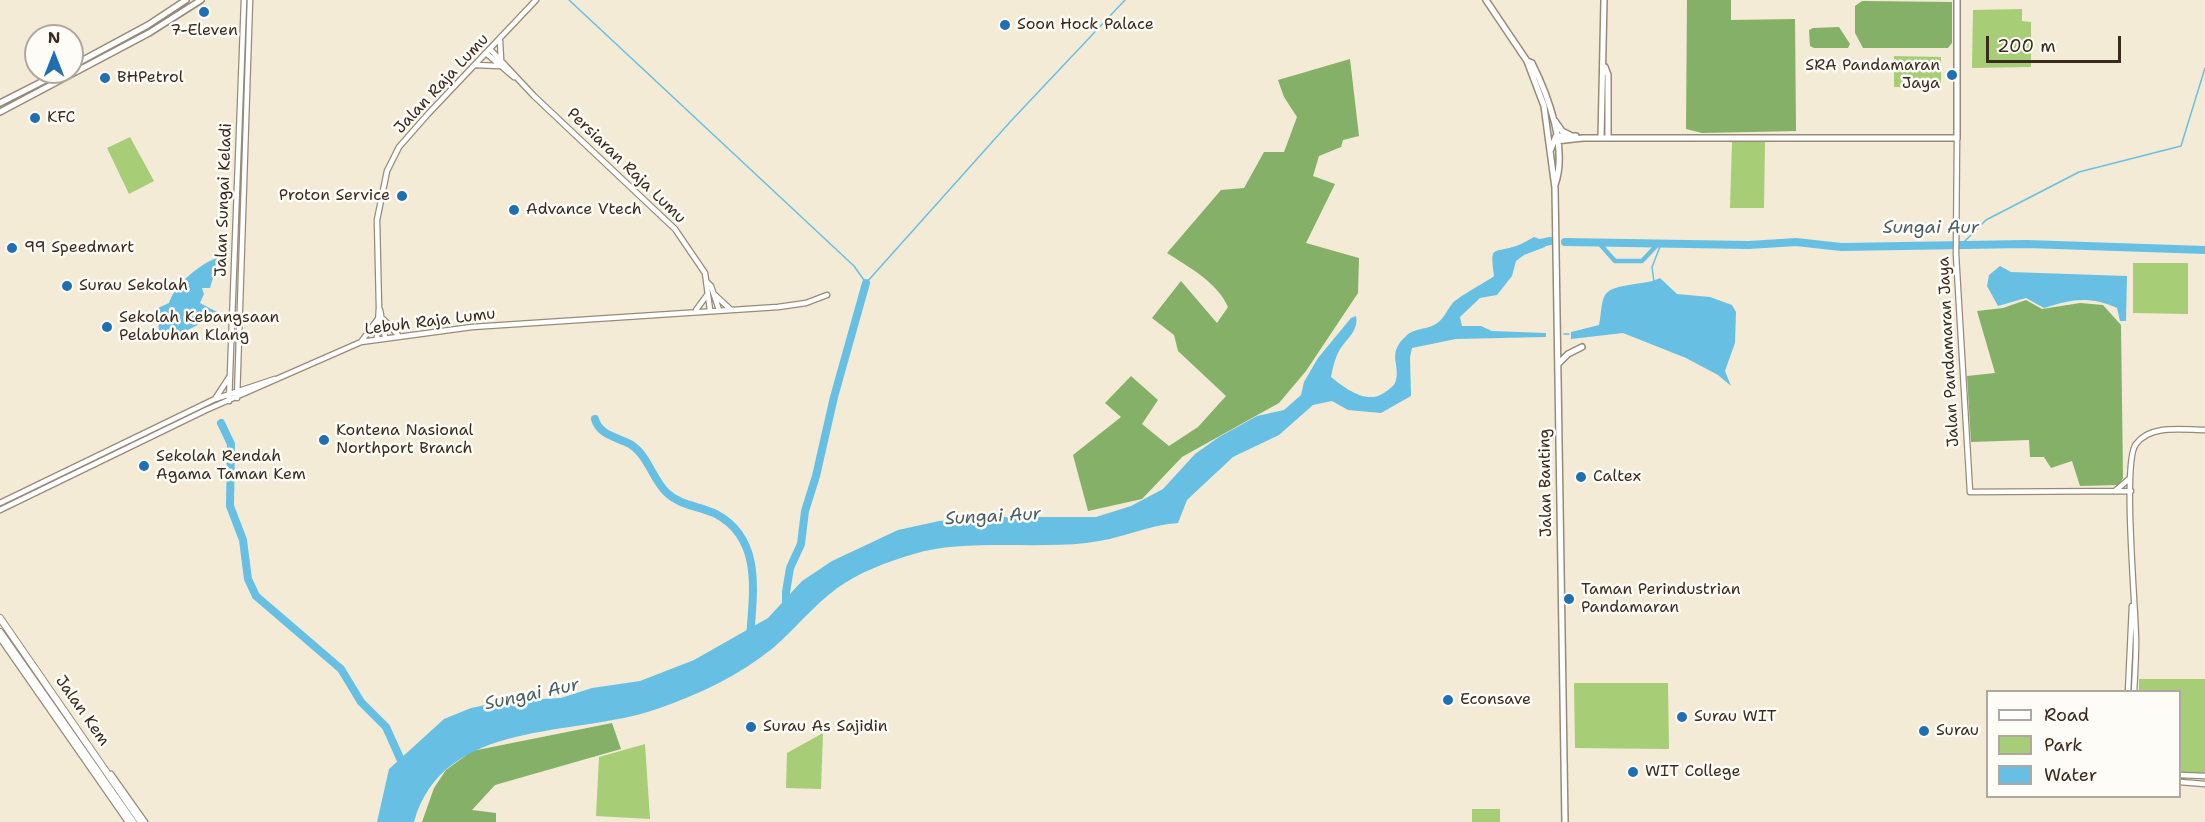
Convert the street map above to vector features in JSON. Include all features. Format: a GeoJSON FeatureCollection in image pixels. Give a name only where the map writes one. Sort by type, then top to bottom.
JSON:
{"type":"FeatureCollection","features":[{"type":"Feature","properties":{"kind":"main road"},"geometry":{"type":"LineString","coordinates":[[84,60],[148,25],[186,0]]}},
{"type":"Feature","properties":{"kind":"main road"},"geometry":{"type":"LineString","coordinates":[[0,111],[149,33],[201,0]]}},
{"type":"Feature","properties":{"kind":"main road"},"geometry":{"type":"LineString","coordinates":[[1486,0],[1527,61],[1532,63],[1540,78],[1555,139],[1557,177],[1554,185]]}},
{"type":"Feature","properties":{"kind":"main road"},"geometry":{"type":"LineString","coordinates":[[1604,0],[1605,67],[1608,75],[1605,138]]}},
{"type":"Feature","properties":{"kind":"main road","name":"Jalan Pandamaran Jaya"},"geometry":{"type":"LineString","coordinates":[[1957,0],[1957,138]]}},
{"type":"Feature","properties":{"kind":"main road"},"geometry":{"type":"LineString","coordinates":[[0,103],[37,84]]}},
{"type":"Feature","properties":{"kind":"main road"},"geometry":{"type":"LineString","coordinates":[[1550,113],[1562,131],[1579,138]]}},
{"type":"Feature","properties":{"kind":"main road","name":"Jalan Banting"},"geometry":{"type":"LineString","coordinates":[[1550,113],[1548,145],[1554,185],[1558,364],[1565,822]]}},
{"type":"Feature","properties":{"kind":"main road"},"geometry":{"type":"LineString","coordinates":[[1557,156],[1563,146],[1579,138]]}},
{"type":"Feature","properties":{"kind":"main road"},"geometry":{"type":"LineString","coordinates":[[1555,139],[1957,138]]}},
{"type":"Feature","properties":{"kind":"main road"},"geometry":{"type":"LineString","coordinates":[[1551,161],[1555,139]]}},
{"type":"Feature","properties":{"kind":"main road"},"geometry":{"type":"LineString","coordinates":[[1558,364],[1568,354],[1582,347]]}},
{"type":"Feature","properties":{"kind":"main road"},"geometry":{"type":"LineString","coordinates":[[0,616],[143,822]]}},
{"type":"Feature","properties":{"kind":"main road"},"geometry":{"type":"LineString","coordinates":[[0,632],[133,822]]}},
{"type":"Feature","properties":{"kind":"street","name":"Jalan Sungai Keladi"},"geometry":{"type":"LineString","coordinates":[[229,398],[242,0]]}},
{"type":"Feature","properties":{"kind":"street","name":"Jalan Sungai Keladi"},"geometry":{"type":"LineString","coordinates":[[237,395],[250,0]]}},
{"type":"Feature","properties":{"kind":"street","name":"Jalan Raja Lumu"},"geometry":{"type":"LineString","coordinates":[[380,319],[377,220],[387,171],[399,147],[536,0]]}},
{"type":"Feature","properties":{"kind":"street"},"geometry":{"type":"LineString","coordinates":[[476,65],[500,63],[501,39]]}},
{"type":"Feature","properties":{"kind":"street","name":"Persiaran Raja Lumu"},"geometry":{"type":"LineString","coordinates":[[488,51],[675,229],[702,268],[714,294]]}},
{"type":"Feature","properties":{"kind":"street","name":"Jalan Pandamaran Jaya"},"geometry":{"type":"LineString","coordinates":[[1957,138],[1956,254],[1970,492],[2113,492]]}},
{"type":"Feature","properties":{"kind":"street"},"geometry":{"type":"LineString","coordinates":[[707,282],[710,310]]}},
{"type":"Feature","properties":{"kind":"street"},"geometry":{"type":"LineString","coordinates":[[694,312],[707,294]]}},
{"type":"Feature","properties":{"kind":"street"},"geometry":{"type":"LineString","coordinates":[[714,294],[730,309]]}},
{"type":"Feature","properties":{"kind":"street"},"geometry":{"type":"LineString","coordinates":[[714,294],[719,310]]}},
{"type":"Feature","properties":{"kind":"street","name":"Lebuh Raja Lumu"},"geometry":{"type":"LineString","coordinates":[[229,398],[361,342],[377,338],[472,327],[799,304],[827,295]]}},
{"type":"Feature","properties":{"kind":"street"},"geometry":{"type":"LineString","coordinates":[[380,319],[398,335]]}},
{"type":"Feature","properties":{"kind":"street"},"geometry":{"type":"LineString","coordinates":[[380,319],[385,337]]}},
{"type":"Feature","properties":{"kind":"street"},"geometry":{"type":"LineString","coordinates":[[377,338],[380,319]]}},
{"type":"Feature","properties":{"kind":"street"},"geometry":{"type":"LineString","coordinates":[[361,342],[380,319]]}},
{"type":"Feature","properties":{"kind":"street"},"geometry":{"type":"LineString","coordinates":[[215,399],[230,376]]}},
{"type":"Feature","properties":{"kind":"street"},"geometry":{"type":"LineString","coordinates":[[0,503],[215,399],[229,398]]}},
{"type":"Feature","properties":{"kind":"street"},"geometry":{"type":"LineString","coordinates":[[0,510],[229,398]]}},
{"type":"Feature","properties":{"kind":"street"},"geometry":{"type":"LineString","coordinates":[[2134,690],[2136,639],[2130,477],[2132,450],[2144,436],[2158,430],[2205,430]]}},
{"type":"Feature","properties":{"kind":"street"},"geometry":{"type":"LineString","coordinates":[[2113,492],[2124,486],[2130,477]]}},
{"type":"Feature","properties":{"kind":"street"},"geometry":{"type":"LineString","coordinates":[[2113,492],[2131,491]]}},
{"type":"Feature","properties":{"kind":"street"},"geometry":{"type":"LineString","coordinates":[[2113,492],[2125,496],[2131,506]]}},
{"type":"Feature","properties":{"kind":"street"},"geometry":{"type":"LineString","coordinates":[[2128,690],[2133,594]]}},
{"type":"Feature","properties":{"kind":"street"},"geometry":{"type":"LineString","coordinates":[[2130,624],[2136,639]]}},
{"type":"Feature","properties":{"kind":"street","name":"Jalan Kem"},"geometry":{"type":"LineString","coordinates":[[0,638],[125,820]]}},
{"type":"Feature","properties":{"kind":"street"},"geometry":{"type":"LineString","coordinates":[[2129,662],[2131,642],[2136,639]]}},
{"type":"Feature","properties":{"kind":"street"},"geometry":{"type":"LineString","coordinates":[[2181,775],[2205,777]]}},
{"type":"Feature","properties":{"kind":"street"},"geometry":{"type":"LineString","coordinates":[[2181,782],[2205,784]]}},
{"type":"Feature","properties":{"kind":"green space"},"geometry":{"type":"Polygon","coordinates":[[[1687,0],[1731,0],[1731,20],[1795,19],[1796,131],[1702,133],[1686,129],[1687,0]]]}},
{"type":"Feature","properties":{"kind":"green space"},"geometry":{"type":"Polygon","coordinates":[[[1862,1],[1952,2],[1952,43],[1948,48],[1863,48],[1855,33],[1855,6],[1862,1]]]}},
{"type":"Feature","properties":{"kind":"green space"},"geometry":{"type":"Polygon","coordinates":[[[2022,9],[2022,21],[2031,22],[2031,67],[1972,68],[1973,10],[2022,9]]]}},
{"type":"Feature","properties":{"kind":"green space"},"geometry":{"type":"Polygon","coordinates":[[[1839,27],[1850,44],[1848,48],[1810,46],[1809,30],[1839,27]]]}},
{"type":"Feature","properties":{"kind":"green space"},"geometry":{"type":"Polygon","coordinates":[[[1894,56],[1941,57],[1941,88],[1894,87],[1894,56]]]}},
{"type":"Feature","properties":{"kind":"green space"},"geometry":{"type":"Polygon","coordinates":[[[1350,59],[1359,136],[1343,140],[1341,147],[1319,156],[1313,176],[1335,184],[1306,243],[1359,258],[1358,293],[1306,371],[1279,403],[1182,457],[1142,499],[1088,511],[1073,455],[1121,417],[1105,403],[1131,376],[1158,400],[1142,424],[1169,446],[1198,427],[1226,396],[1178,351],[1174,335],[1152,318],[1181,281],[1217,323],[1228,307],[1210,283],[1167,253],[1221,190],[1244,188],[1264,152],[1284,152],[1297,117],[1284,97],[1278,80],[1350,59]]]}},
{"type":"Feature","properties":{"kind":"green space"},"geometry":{"type":"Polygon","coordinates":[[[130,137],[154,181],[129,194],[107,148],[130,137]]]}},
{"type":"Feature","properties":{"kind":"green space"},"geometry":{"type":"Polygon","coordinates":[[[1732,142],[1765,142],[1764,208],[1730,208],[1732,142]]]}},
{"type":"Feature","properties":{"kind":"green space"},"geometry":{"type":"Polygon","coordinates":[[[2133,263],[2188,263],[2188,314],[2133,313],[2133,263]]]}},
{"type":"Feature","properties":{"kind":"green space"},"geometry":{"type":"Polygon","coordinates":[[[2026,300],[2042,309],[2080,303],[2103,305],[2121,325],[2123,478],[2119,485],[2080,486],[2072,461],[2051,468],[2044,457],[2030,457],[2029,440],[1971,442],[1967,376],[1995,373],[1977,311],[2003,308],[2026,300]]]}},
{"type":"Feature","properties":{"kind":"green space"},"geometry":{"type":"Polygon","coordinates":[[[2139,679],[2205,679],[2205,775],[2188,775],[2181,772],[2181,690],[2139,690],[2139,679]]]}},
{"type":"Feature","properties":{"kind":"green space"},"geometry":{"type":"Polygon","coordinates":[[[1574,683],[1668,683],[1669,749],[1575,748],[1574,683]]]}},
{"type":"Feature","properties":{"kind":"green space"},"geometry":{"type":"Polygon","coordinates":[[[612,723],[621,749],[495,785],[472,810],[496,813],[496,822],[422,822],[434,788],[446,770],[472,751],[612,723]]]}},
{"type":"Feature","properties":{"kind":"green space"},"geometry":{"type":"Polygon","coordinates":[[[823,733],[821,789],[786,788],[787,753],[823,733]]]}},
{"type":"Feature","properties":{"kind":"green space"},"geometry":{"type":"Polygon","coordinates":[[[645,744],[650,819],[596,816],[599,757],[645,744]]]}},
{"type":"Feature","properties":{"kind":"green space"},"geometry":{"type":"Polygon","coordinates":[[[1472,809],[1500,809],[1500,822],[1472,822],[1472,809]]]}},
{"type":"Feature","properties":{"kind":"water"},"geometry":{"type":"Polygon","coordinates":[[[1534,237],[1545,241],[1545,247],[1524,255],[1516,261],[1512,276],[1497,295],[1480,298],[1460,317],[1462,326],[1481,326],[1492,331],[1546,333],[1546,337],[1456,339],[1412,348],[1410,357],[1411,396],[1381,413],[1348,410],[1332,401],[1313,405],[1279,435],[1233,457],[1187,500],[1178,523],[1086,543],[933,549],[874,568],[836,589],[773,648],[747,667],[718,683],[657,709],[624,718],[516,737],[482,748],[453,764],[430,788],[414,822],[377,822],[389,769],[444,719],[471,708],[505,701],[561,698],[592,688],[640,681],[694,660],[768,618],[802,581],[832,561],[898,530],[939,521],[984,517],[1096,517],[1131,506],[1163,489],[1195,454],[1219,437],[1257,416],[1284,410],[1301,395],[1304,382],[1318,358],[1351,318],[1356,316],[1356,326],[1338,352],[1331,377],[1356,394],[1370,397],[1384,393],[1395,382],[1397,374],[1395,354],[1405,337],[1437,323],[1455,301],[1494,276],[1492,259],[1494,252],[1518,245],[1534,237]]]}},
{"type":"Feature","properties":{"kind":"water"},"geometry":{"type":"Polygon","coordinates":[[[219,257],[210,288],[202,288],[204,294],[200,303],[217,312],[209,313],[194,327],[173,335],[159,337],[158,308],[169,303],[177,289],[190,275],[204,264],[219,257]]]}},
{"type":"Feature","properties":{"kind":"water"},"geometry":{"type":"Polygon","coordinates":[[[2000,266],[2011,272],[2127,276],[2126,321],[2120,321],[2117,308],[2089,300],[2072,301],[2044,308],[2026,298],[1998,306],[1987,286],[1989,275],[2000,266]]]}},
{"type":"Feature","properties":{"kind":"water"},"geometry":{"type":"Polygon","coordinates":[[[1660,278],[1677,294],[1710,297],[1732,305],[1736,312],[1735,343],[1725,371],[1731,386],[1718,375],[1686,358],[1623,333],[1571,339],[1571,332],[1599,325],[1603,300],[1608,292],[1660,278]]]}},
{"type":"Feature","properties":{"kind":"waterway"},"geometry":{"type":"LineString","coordinates":[[569,0],[854,266],[866,283],[1010,122],[1125,0]]}},
{"type":"Feature","properties":{"kind":"waterway"},"geometry":{"type":"LineString","coordinates":[[1962,244],[1986,220],[2079,172],[2181,146],[2205,68]]}},
{"type":"Feature","properties":{"kind":"waterway","name":"Sungai Aur"},"geometry":{"type":"LineString","coordinates":[[1536,244],[1550,241]]}},
{"type":"Feature","properties":{"kind":"waterway","name":"Sungai Aur"},"geometry":{"type":"LineString","coordinates":[[1565,242],[1749,245],[1796,242],[1841,247],[2027,244],[2205,250]]}},
{"type":"Feature","properties":{"kind":"waterway","name":"Sungai Aur"},"geometry":{"type":"LineString","coordinates":[[1598,242],[1615,261],[1642,261],[1658,244]]}},
{"type":"Feature","properties":{"kind":"waterway"},"geometry":{"type":"LineString","coordinates":[[1654,282],[1652,267],[1661,244]]}},
{"type":"Feature","properties":{"kind":"waterway"},"geometry":{"type":"LineString","coordinates":[[786,610],[790,568],[801,544],[805,511],[866,283]]}},
{"type":"Feature","properties":{"kind":"waterway"},"geometry":{"type":"LineString","coordinates":[[1564,334],[1569,334]]}},
{"type":"Feature","properties":{"kind":"waterway"},"geometry":{"type":"LineString","coordinates":[[595,419],[600,429],[630,444],[641,454],[661,486],[672,497],[716,514],[731,525],[742,538],[752,569],[753,603],[750,638]]}},
{"type":"Feature","properties":{"kind":"waterway"},"geometry":{"type":"LineString","coordinates":[[221,423],[231,444],[230,506],[243,540],[248,579],[256,596],[341,669],[361,702],[386,727],[404,767]]}},
{"type":"Feature","properties":{"kind":"place","name":"7-Eleven"},"geometry":{"type":"Point","coordinates":[204,12]}},
{"type":"Feature","properties":{"kind":"place","name":"Soon Hock Palace"},"geometry":{"type":"Point","coordinates":[1005,25]}},
{"type":"Feature","properties":{"kind":"place","name":"SRA Pandamaran Jaya"},"geometry":{"type":"Point","coordinates":[1952,75]}},
{"type":"Feature","properties":{"kind":"place","name":"BHPetrol"},"geometry":{"type":"Point","coordinates":[105,78]}},
{"type":"Feature","properties":{"kind":"place","name":"KFC"},"geometry":{"type":"Point","coordinates":[35,118]}},
{"type":"Feature","properties":{"kind":"place","name":"Proton Service"},"geometry":{"type":"Point","coordinates":[402,196]}},
{"type":"Feature","properties":{"kind":"place","name":"Advance Vtech"},"geometry":{"type":"Point","coordinates":[514,210]}},
{"type":"Feature","properties":{"kind":"place","name":"99 Speedmart"},"geometry":{"type":"Point","coordinates":[12,248]}},
{"type":"Feature","properties":{"kind":"place","name":"Surau Sekolah"},"geometry":{"type":"Point","coordinates":[67,286]}},
{"type":"Feature","properties":{"kind":"place","name":"Sekolah Kebangsaan Pelabuhan Klang"},"geometry":{"type":"Point","coordinates":[107,327]}},
{"type":"Feature","properties":{"kind":"place","name":"Kontena Nasional Northport Branch"},"geometry":{"type":"Point","coordinates":[324,440]}},
{"type":"Feature","properties":{"kind":"place","name":"Sekolah Rendah Agama Taman Kem"},"geometry":{"type":"Point","coordinates":[144,466]}},
{"type":"Feature","properties":{"kind":"place","name":"Caltex"},"geometry":{"type":"Point","coordinates":[1581,477]}},
{"type":"Feature","properties":{"kind":"place","name":"Taman Perindustrian Pandamaran"},"geometry":{"type":"Point","coordinates":[1569,599]}},
{"type":"Feature","properties":{"kind":"place","name":"Econsave"},"geometry":{"type":"Point","coordinates":[1448,700]}},
{"type":"Feature","properties":{"kind":"place","name":"Surau WIT"},"geometry":{"type":"Point","coordinates":[1682,717]}},
{"type":"Feature","properties":{"kind":"place","name":"Surau As Sajidin"},"geometry":{"type":"Point","coordinates":[751,727]}},
{"type":"Feature","properties":{"kind":"place","name":"Surau"},"geometry":{"type":"Point","coordinates":[1924,731]}},
{"type":"Feature","properties":{"kind":"place","name":"WIT College"},"geometry":{"type":"Point","coordinates":[1633,772]}}]}
